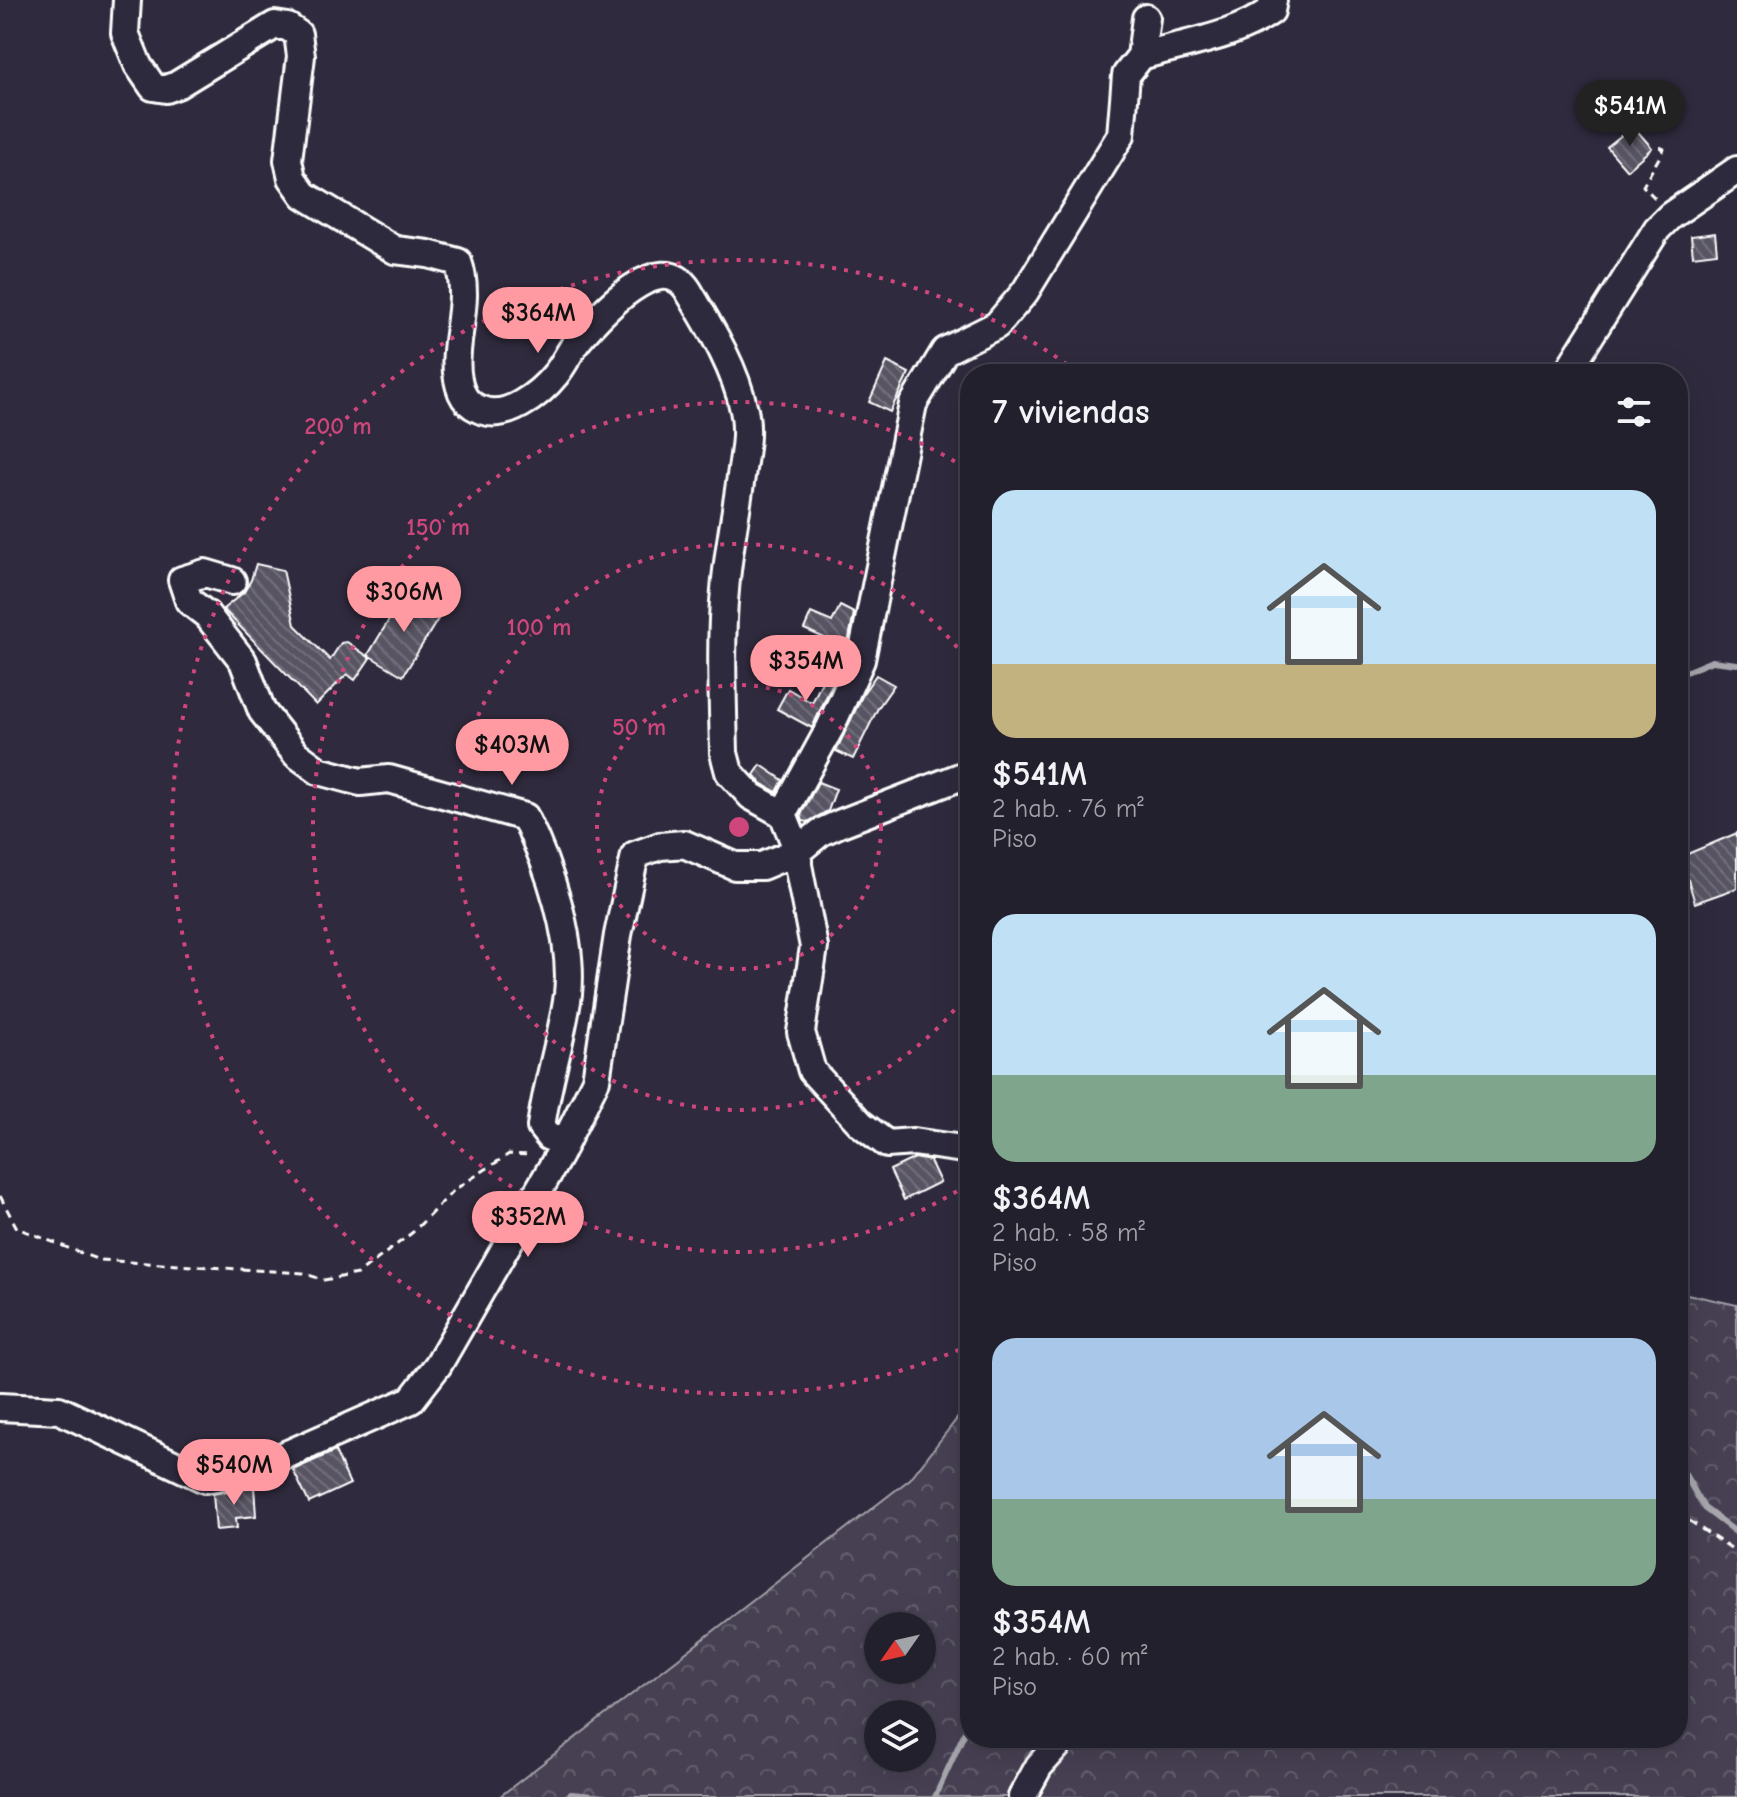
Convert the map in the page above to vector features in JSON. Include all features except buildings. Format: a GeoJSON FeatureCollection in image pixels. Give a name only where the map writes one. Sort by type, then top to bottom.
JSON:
{"type":"FeatureCollection","features":[{"type":"Feature","properties":{"kind":"street"},"geometry":{"type":"LineString","coordinates":[[127,0],[125,33],[138,65],[153,87],[166,89],[177,85],[275,25],[288,27],[298,34],[301,56],[288,160],[292,178],[304,195],[395,250],[458,262],[463,276],[464,295],[456,357],[462,393],[472,406],[486,413],[509,410],[530,399],[555,375],[579,340],[634,285],[662,274],[674,275],[683,282],[715,337],[745,412],[746,443],[725,591],[724,753],[729,772],[751,796],[783,814],[798,851],[814,947],[801,1032],[812,1071],[861,1124],[887,1144],[913,1142],[960,1149]]}},
{"type":"Feature","properties":{"kind":"street"},"geometry":{"type":"LineString","coordinates":[[1141,56],[1241,29],[1271,11],[1273,0]]}},
{"type":"Feature","properties":{"kind":"street"},"geometry":{"type":"LineString","coordinates":[[783,814],[830,728],[861,660],[913,404],[945,351],[997,325],[1025,292],[1121,135],[1126,75],[1141,56],[1146,18]]}},
{"type":"Feature","properties":{"kind":"street"},"geometry":{"type":"LineString","coordinates":[[1572,364],[1657,229],[1670,216],[1737,170]]}},
{"type":"Feature","properties":{"kind":"street"},"geometry":{"type":"LineString","coordinates":[[232,581],[205,573],[182,580],[189,601],[207,615],[243,661],[262,711],[296,754],[319,771],[360,782],[389,779],[525,817],[540,847],[568,948],[568,990],[561,1038],[547,1081],[541,1127],[563,1147]]}},
{"type":"Feature","properties":{"kind":"street"},"geometry":{"type":"LineString","coordinates":[[0,1407],[59,1410],[205,1479],[249,1471],[411,1400],[438,1365],[563,1147],[596,1080],[618,935],[635,855],[660,846],[684,844],[735,866],[762,866],[798,851],[821,832],[960,777]]}},
{"type":"Feature","properties":{"kind":"street"},"geometry":{"type":"LineString","coordinates":[[1022,1797],[1039,1766],[1055,1748]]}},
{"type":"Feature","properties":{"kind":"path"},"geometry":{"type":"LineString","coordinates":[[1657,146],[1664,149],[1643,186],[1670,216]]}},
{"type":"Feature","properties":{"kind":"path"},"geometry":{"type":"LineString","coordinates":[[0,1196],[17,1228],[99,1260],[303,1273],[324,1280],[358,1274],[413,1232],[454,1190],[509,1154],[563,1147]]}},
{"type":"Feature","properties":{"kind":"path"},"geometry":{"type":"LineString","coordinates":[[1688,1520],[1737,1553]]}},
{"type":"Feature","properties":{"kind":"green space"},"geometry":{"type":"Polygon","coordinates":[[[1688,1294],[1737,1305],[1737,1797],[499,1797],[910,1479],[960,1415],[960,1748],[1688,1748],[1688,1294]]]}},
{"type":"Feature","properties":{"kind":"waterway"},"geometry":{"type":"LineString","coordinates":[[1688,671],[1712,661],[1737,664]]}},
{"type":"Feature","properties":{"kind":"waterway"},"geometry":{"type":"LineString","coordinates":[[1688,1480],[1704,1508],[1737,1533]]}},
{"type":"Feature","properties":{"kind":"waterway"},"geometry":{"type":"LineString","coordinates":[[935,1797],[960,1743]]}},
{"type":"Feature","properties":{"kind":"waterway"},"geometry":{"type":"LineString","coordinates":[[567,1797],[571,1794],[604,1797]]}}]}
